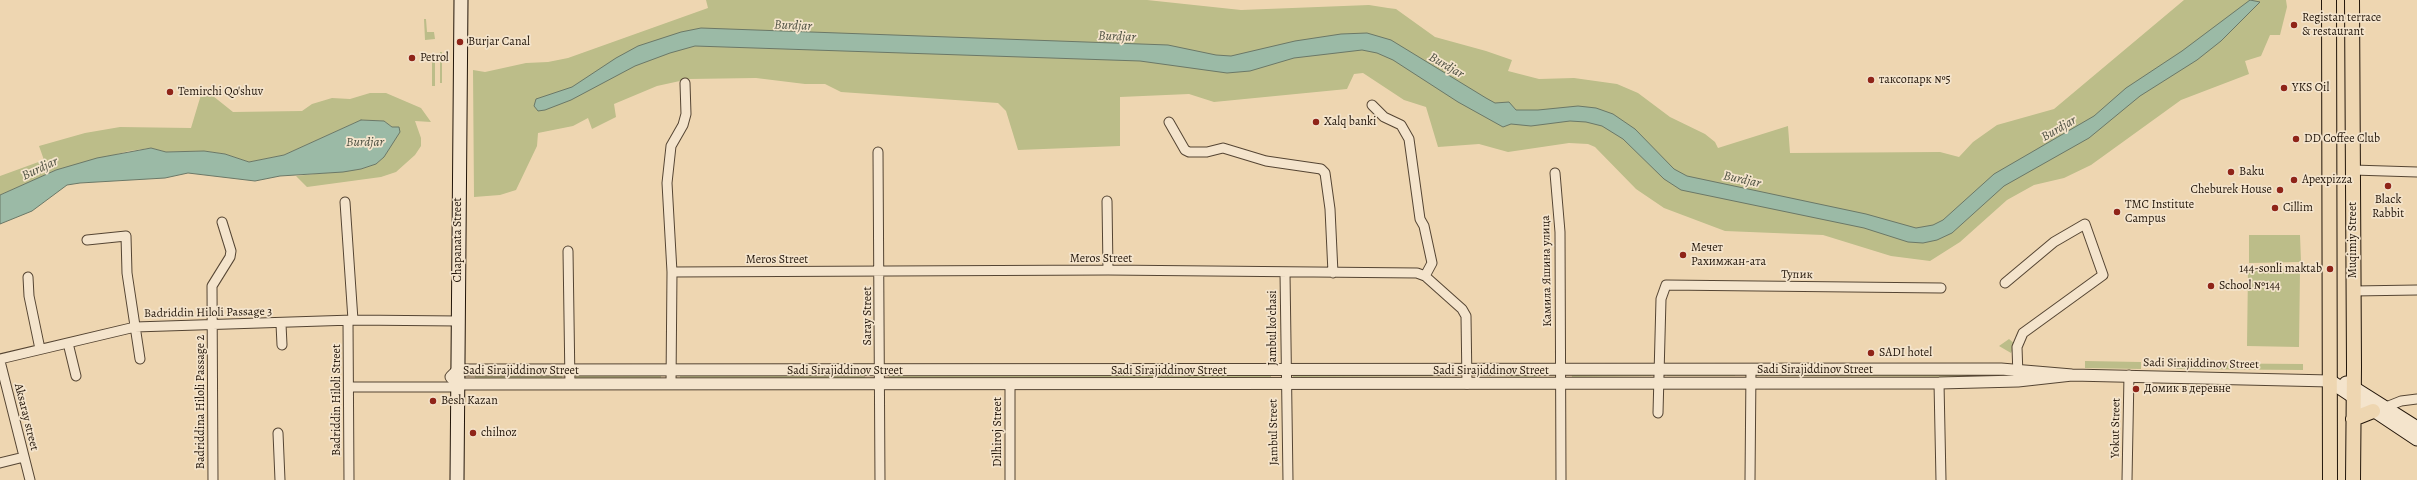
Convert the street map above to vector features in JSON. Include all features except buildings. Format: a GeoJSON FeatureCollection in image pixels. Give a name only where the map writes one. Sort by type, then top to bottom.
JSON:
{"type":"FeatureCollection","features":[{"type":"Feature","properties":{"kind":"main road","name":"Chapanata Street"},"geometry":{"type":"LineString","coordinates":[[452,0],[455,109],[454,321],[457,480]]}},
{"type":"Feature","properties":{"kind":"main road","name":"Chapanata Street"},"geometry":{"type":"LineString","coordinates":[[455,109],[461,0]]}},
{"type":"Feature","properties":{"kind":"main road","name":"Muqimiy Street"},"geometry":{"type":"LineString","coordinates":[[2329,0],[2330,205],[2347,384],[2353,419],[2353,480]]}},
{"type":"Feature","properties":{"kind":"main road","name":"Muqimiy Street"},"geometry":{"type":"LineString","coordinates":[[2330,480],[2347,384],[2354,291],[2352,0]]}},
{"type":"Feature","properties":{"kind":"main road"},"geometry":{"type":"LineString","coordinates":[[2330,205],[2341,212],[2348,211],[2353,204]]}},
{"type":"Feature","properties":{"kind":"main road","name":"Chapanata Street"},"geometry":{"type":"LineString","coordinates":[[451,480],[455,381]]}},
{"type":"Feature","properties":{"kind":"main road"},"geometry":{"type":"LineString","coordinates":[[2347,384],[2417,439]]}},
{"type":"Feature","properties":{"kind":"main road"},"geometry":{"type":"LineString","coordinates":[[2353,419],[2379,409],[2417,428]]}},
{"type":"Feature","properties":{"kind":"street"},"geometry":{"type":"LineString","coordinates":[[671,384],[672,272],[667,183],[671,146],[684,125],[686,114],[685,83]]}},
{"type":"Feature","properties":{"kind":"street"},"geometry":{"type":"LineString","coordinates":[[1372,105],[1384,116],[1401,125],[1409,139],[1420,219],[1424,226],[1432,263],[1425,276],[1462,309],[1466,316],[1467,384]]}},
{"type":"Feature","properties":{"kind":"street"},"geometry":{"type":"LineString","coordinates":[[1169,122],[1185,150],[1189,152],[1207,152],[1223,148],[1266,161],[1321,168],[1325,173],[1330,209],[1333,272]]}},
{"type":"Feature","properties":{"kind":"street","name":"Saray Street"},"geometry":{"type":"LineString","coordinates":[[878,152],[880,272],[880,480]]}},
{"type":"Feature","properties":{"kind":"street"},"geometry":{"type":"LineString","coordinates":[[2353,170],[2417,172]]}},
{"type":"Feature","properties":{"kind":"street","name":"Камила Яшина улица"},"geometry":{"type":"LineString","coordinates":[[1554,173],[1560,232],[1561,480]]}},
{"type":"Feature","properties":{"kind":"street"},"geometry":{"type":"LineString","coordinates":[[1107,201],[1108,270]]}},
{"type":"Feature","properties":{"kind":"street","name":"Badriddin Hiloli Street"},"geometry":{"type":"LineString","coordinates":[[345,202],[350,321],[349,480]]}},
{"type":"Feature","properties":{"kind":"street","name":"Badriddina Hiloli Passage 2"},"geometry":{"type":"LineString","coordinates":[[212,480],[212,286],[230,257],[231,251],[222,222]]}},
{"type":"Feature","properties":{"kind":"street"},"geometry":{"type":"LineString","coordinates":[[2005,283],[2054,242],[2085,224],[2104,274],[2023,333],[2017,347],[2018,376]]}},
{"type":"Feature","properties":{"kind":"street"},"geometry":{"type":"LineString","coordinates":[[87,240],[126,236],[127,273],[140,359]]}},
{"type":"Feature","properties":{"kind":"street"},"geometry":{"type":"LineString","coordinates":[[568,251],[570,384]]}},
{"type":"Feature","properties":{"kind":"street","name":"Meros Street"},"geometry":{"type":"LineString","coordinates":[[672,272],[1108,270],[1285,273],[1417,273],[1425,276]]}},
{"type":"Feature","properties":{"kind":"street","name":"Jambul ko'chasi"},"geometry":{"type":"LineString","coordinates":[[1285,273],[1286,384]]}},
{"type":"Feature","properties":{"kind":"street"},"geometry":{"type":"LineString","coordinates":[[28,277],[29,296],[40,349]]}},
{"type":"Feature","properties":{"kind":"street","name":"Тупик"},"geometry":{"type":"LineString","coordinates":[[1658,369],[1660,299],[1666,285],[1941,288]]}},
{"type":"Feature","properties":{"kind":"street"},"geometry":{"type":"LineString","coordinates":[[2354,291],[2417,290]]}},
{"type":"Feature","properties":{"kind":"street","name":"Badriddin Hiloli Passage 3"},"geometry":{"type":"LineString","coordinates":[[0,360],[135,327],[350,321],[454,321]]}},
{"type":"Feature","properties":{"kind":"street"},"geometry":{"type":"LineString","coordinates":[[281,324],[282,345]]}},
{"type":"Feature","properties":{"kind":"street"},"geometry":{"type":"LineString","coordinates":[[68,343],[76,376]]}},
{"type":"Feature","properties":{"kind":"street","name":"Aksaray street"},"geometry":{"type":"LineString","coordinates":[[0,360],[30,480]]}},
{"type":"Feature","properties":{"kind":"street"},"geometry":{"type":"LineString","coordinates":[[1658,369],[1658,413]]}},
{"type":"Feature","properties":{"kind":"street"},"geometry":{"type":"LineString","coordinates":[[1750,480],[1751,369]]}},
{"type":"Feature","properties":{"kind":"street","name":"Sadi Sirajiddinov Street"},"geometry":{"type":"LineString","coordinates":[[455,381],[570,370],[1751,369],[2018,376],[2129,375],[2347,384]]}},
{"type":"Feature","properties":{"kind":"street","name":"Yokut Street"},"geometry":{"type":"LineString","coordinates":[[2127,480],[2129,375]]}},
{"type":"Feature","properties":{"kind":"street","name":"Sadi Sirajiddinov Street"},"geometry":{"type":"LineString","coordinates":[[455,381],[570,384],[1658,384],[1940,383],[2018,376]]}},
{"type":"Feature","properties":{"kind":"street"},"geometry":{"type":"LineString","coordinates":[[349,387],[455,381]]}},
{"type":"Feature","properties":{"kind":"street"},"geometry":{"type":"LineString","coordinates":[[1940,383],[1941,480]]}},
{"type":"Feature","properties":{"kind":"street","name":"Dilhiroj Street"},"geometry":{"type":"LineString","coordinates":[[1010,384],[1010,480]]}},
{"type":"Feature","properties":{"kind":"street","name":"Jambul Street"},"geometry":{"type":"LineString","coordinates":[[1286,384],[1288,480]]}},
{"type":"Feature","properties":{"kind":"street"},"geometry":{"type":"LineString","coordinates":[[2379,409],[2401,401],[2417,399]]}},
{"type":"Feature","properties":{"kind":"street"},"geometry":{"type":"LineString","coordinates":[[278,433],[280,480]]}},
{"type":"Feature","properties":{"kind":"street"},"geometry":{"type":"LineString","coordinates":[[0,463],[24,457]]}},
{"type":"Feature","properties":{"kind":"green space"},"geometry":{"type":"Polygon","coordinates":[[[706,0],[1147,0],[1241,10],[1369,5],[1396,9],[1435,37],[1512,60],[1508,71],[1539,79],[1574,78],[1617,84],[1638,93],[1670,117],[1705,134],[1715,142],[1718,148],[1788,126],[1790,153],[1940,152],[1959,157],[1973,142],[1997,125],[2054,109],[2184,0],[2286,0],[2287,7],[2280,35],[2270,35],[2261,56],[2245,61],[2249,74],[2181,100],[2091,165],[2064,178],[2034,185],[2007,200],[1960,242],[1930,261],[1891,256],[1823,235],[1725,231],[1664,208],[1636,189],[1595,147],[1588,144],[1569,143],[1508,152],[1479,144],[1438,147],[1426,107],[1404,100],[1363,73],[1354,74],[1347,89],[1214,102],[1189,94],[1120,97],[1120,146],[1018,150],[1006,111],[998,103],[841,92],[825,84],[805,84],[756,78],[689,79],[657,86],[614,104],[616,117],[592,129],[588,118],[573,126],[538,133],[537,146],[516,190],[500,195],[474,197],[473,70],[485,72],[526,63],[548,62],[568,58],[708,8],[706,0]]]}},
{"type":"Feature","properties":{"kind":"green space"},"geometry":{"type":"Polygon","coordinates":[[[424,19],[426,19],[427,32],[434,32],[435,39],[425,40],[424,19]]]}},
{"type":"Feature","properties":{"kind":"green space"},"geometry":{"type":"Polygon","coordinates":[[[440,52],[442,52],[442,83],[440,83],[440,52]]]}},
{"type":"Feature","properties":{"kind":"green space"},"geometry":{"type":"Polygon","coordinates":[[[432,59],[435,59],[435,86],[432,86],[432,59]]]}},
{"type":"Feature","properties":{"kind":"green space"},"geometry":{"type":"Polygon","coordinates":[[[203,88],[233,112],[302,111],[312,104],[332,98],[350,99],[370,93],[386,93],[421,108],[431,122],[415,121],[421,138],[421,146],[415,155],[396,172],[381,177],[307,187],[296,176],[361,169],[376,164],[384,157],[399,132],[384,121],[361,120],[284,155],[249,162],[225,154],[204,151],[166,152],[151,148],[129,151],[56,170],[0,195],[0,176],[44,160],[39,146],[85,133],[120,127],[191,128],[203,88]]]}},
{"type":"Feature","properties":{"kind":"green space"},"geometry":{"type":"Polygon","coordinates":[[[2249,235],[2300,235],[2301,262],[2249,263],[2249,235]]]}},
{"type":"Feature","properties":{"kind":"green space"},"geometry":{"type":"Polygon","coordinates":[[[2248,269],[2300,270],[2299,347],[2247,346],[2248,269]]]}},
{"type":"Feature","properties":{"kind":"green space"},"geometry":{"type":"Polygon","coordinates":[[[2009,339],[2015,344],[2011,353],[1999,346],[2009,339]]]}},
{"type":"Feature","properties":{"kind":"green space"},"geometry":{"type":"Polygon","coordinates":[[[2085,361],[2141,362],[2141,369],[2085,368],[2085,361]]]}},
{"type":"Feature","properties":{"kind":"green space"},"geometry":{"type":"Polygon","coordinates":[[[2176,363],[2303,364],[2303,370],[2176,369],[2176,363]]]}},
{"type":"Feature","properties":{"kind":"green space"},"geometry":{"type":"Polygon","coordinates":[[[1481,372],[1537,373],[1537,377],[1481,376],[1481,372]]]}},
{"type":"Feature","properties":{"kind":"green space"},"geometry":{"type":"Polygon","coordinates":[[[1652,372],[1651,376],[1572,377],[1571,373],[1652,372]]]}},
{"type":"Feature","properties":{"kind":"green space"},"geometry":{"type":"Polygon","coordinates":[[[1756,372],[2002,374],[2002,377],[1756,376],[1756,372]]]}},
{"type":"Feature","properties":{"kind":"green space"},"geometry":{"type":"Polygon","coordinates":[[[1271,373],[1271,377],[889,379],[889,374],[1271,373]]]}},
{"type":"Feature","properties":{"kind":"green space"},"geometry":{"type":"Polygon","coordinates":[[[1293,373],[1454,373],[1454,376],[1293,377],[1293,373]]]}},
{"type":"Feature","properties":{"kind":"green space"},"geometry":{"type":"Polygon","coordinates":[[[1667,373],[1735,373],[1735,376],[1667,376],[1667,373]]]}},
{"type":"Feature","properties":{"kind":"green space"},"geometry":{"type":"Polygon","coordinates":[[[475,374],[562,374],[562,378],[475,380],[475,374]]]}},
{"type":"Feature","properties":{"kind":"green space"},"geometry":{"type":"Polygon","coordinates":[[[576,374],[661,375],[661,378],[576,378],[576,374]]]}},
{"type":"Feature","properties":{"kind":"green space"},"geometry":{"type":"Polygon","coordinates":[[[680,375],[865,375],[865,378],[680,379],[680,375]]]}},
{"type":"Feature","properties":{"kind":"water","name":"Burdjar"},"geometry":{"type":"Polygon","coordinates":[[[2250,0],[2260,2],[2221,41],[2197,60],[2140,96],[2089,138],[2004,186],[1952,233],[1937,240],[1923,243],[1908,242],[1864,228],[1681,190],[1664,179],[1623,139],[1602,126],[1586,122],[1570,121],[1531,126],[1511,124],[1503,127],[1458,102],[1393,60],[1377,53],[1362,50],[1294,58],[1250,71],[1227,73],[1140,61],[695,46],[670,53],[635,66],[571,100],[545,110],[538,111],[534,106],[536,99],[572,87],[616,58],[638,46],[681,32],[701,28],[1168,45],[1216,55],[1231,56],[1295,41],[1341,34],[1367,33],[1391,40],[1486,98],[1495,103],[1509,102],[1516,110],[1538,110],[1578,106],[1596,108],[1613,114],[1635,129],[1674,169],[1687,176],[1866,214],[1916,228],[1933,225],[1943,220],[1994,174],[2094,116],[2126,88],[2182,51],[2250,0]]]}},
{"type":"Feature","properties":{"kind":"water","name":"Burdjar"},"geometry":{"type":"Polygon","coordinates":[[[361,120],[384,121],[392,127],[399,127],[400,132],[384,157],[376,164],[361,169],[343,172],[280,176],[255,181],[188,173],[165,178],[80,183],[67,185],[32,211],[0,224],[0,195],[56,170],[97,158],[151,148],[166,152],[204,151],[225,154],[249,162],[284,155],[361,120]]]}},
{"type":"Feature","properties":{"kind":"place","name":"Registan terrace & restaurant"},"geometry":{"type":"Point","coordinates":[2294,25]}},
{"type":"Feature","properties":{"kind":"place","name":"Burjar Canal"},"geometry":{"type":"Point","coordinates":[460,42]}},
{"type":"Feature","properties":{"kind":"place","name":"Petrol"},"geometry":{"type":"Point","coordinates":[412,58]}},
{"type":"Feature","properties":{"kind":"place","name":"таксопарк №5"},"geometry":{"type":"Point","coordinates":[1871,80]}},
{"type":"Feature","properties":{"kind":"place","name":"YKS Oil"},"geometry":{"type":"Point","coordinates":[2284,88]}},
{"type":"Feature","properties":{"kind":"place","name":"Temirchi Qo'shuv"},"geometry":{"type":"Point","coordinates":[170,92]}},
{"type":"Feature","properties":{"kind":"place","name":"Xalq banki"},"geometry":{"type":"Point","coordinates":[1316,122]}},
{"type":"Feature","properties":{"kind":"place","name":"DD Coffee Club"},"geometry":{"type":"Point","coordinates":[2296,139]}},
{"type":"Feature","properties":{"kind":"place","name":"Baku"},"geometry":{"type":"Point","coordinates":[2231,172]}},
{"type":"Feature","properties":{"kind":"place","name":"Apexpizza"},"geometry":{"type":"Point","coordinates":[2294,180]}},
{"type":"Feature","properties":{"kind":"place","name":"Black Rabbit"},"geometry":{"type":"Point","coordinates":[2388,186]}},
{"type":"Feature","properties":{"kind":"place","name":"Cheburek House"},"geometry":{"type":"Point","coordinates":[2280,190]}},
{"type":"Feature","properties":{"kind":"place","name":"Cillim"},"geometry":{"type":"Point","coordinates":[2275,208]}},
{"type":"Feature","properties":{"kind":"place","name":"TMC Institute Campus"},"geometry":{"type":"Point","coordinates":[2117,212]}},
{"type":"Feature","properties":{"kind":"place","name":"Мечет Рахимжан-ата"},"geometry":{"type":"Point","coordinates":[1683,255]}},
{"type":"Feature","properties":{"kind":"place","name":"144-sonli maktab"},"geometry":{"type":"Point","coordinates":[2330,269]}},
{"type":"Feature","properties":{"kind":"place","name":"School №144"},"geometry":{"type":"Point","coordinates":[2211,286]}},
{"type":"Feature","properties":{"kind":"place","name":"SADI hotel"},"geometry":{"type":"Point","coordinates":[1871,353]}},
{"type":"Feature","properties":{"kind":"place","name":"Домик в деревне"},"geometry":{"type":"Point","coordinates":[2136,389]}},
{"type":"Feature","properties":{"kind":"place","name":"Besh Kazan"},"geometry":{"type":"Point","coordinates":[433,401]}},
{"type":"Feature","properties":{"kind":"place","name":"chilnoz"},"geometry":{"type":"Point","coordinates":[473,433]}}]}
